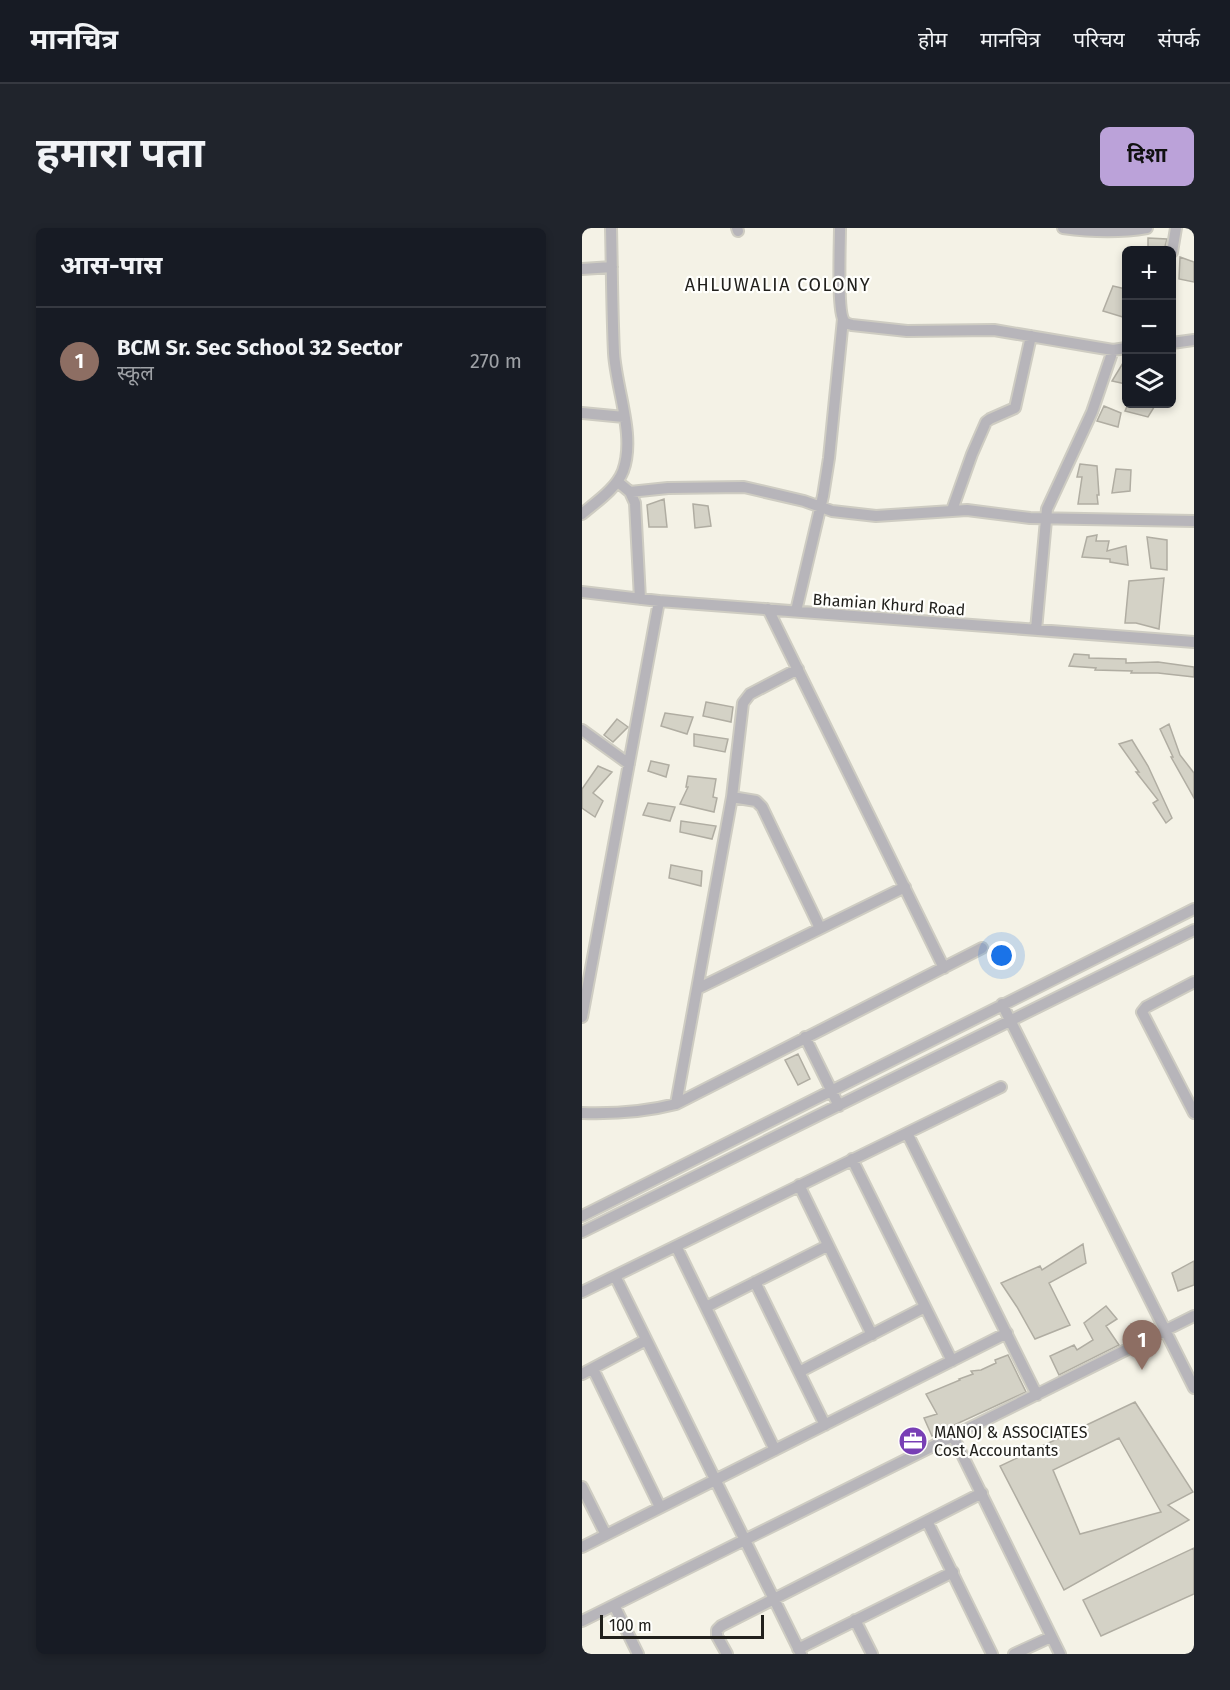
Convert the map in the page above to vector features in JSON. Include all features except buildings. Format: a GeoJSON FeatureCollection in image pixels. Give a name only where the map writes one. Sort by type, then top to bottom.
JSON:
{"type":"FeatureCollection","features":[{"type":"Feature","properties":{"kind":"street"},"geometry":{"type":"LineString","coordinates":[[582,514],[618,482],[626,457],[626,427],[614,353],[611,228]]}},
{"type":"Feature","properties":{"kind":"street"},"geometry":{"type":"LineString","coordinates":[[796,611],[821,508],[829,458],[843,319],[840,228]]}},
{"type":"Feature","properties":{"kind":"street"},"geometry":{"type":"LineString","coordinates":[[1063,228],[1104,232],[1147,228]]}},
{"type":"Feature","properties":{"kind":"street"},"geometry":{"type":"LineString","coordinates":[[1173,246],[1176,228]]}},
{"type":"Feature","properties":{"kind":"street"},"geometry":{"type":"LineString","coordinates":[[582,269],[612,267]]}},
{"type":"Feature","properties":{"kind":"street"},"geometry":{"type":"LineString","coordinates":[[843,319],[852,326],[907,331],[994,330],[1113,350],[1122,349]]}},
{"type":"Feature","properties":{"kind":"street"},"geometry":{"type":"LineString","coordinates":[[952,510],[986,422],[990,418],[1015,408],[1030,336]]}},
{"type":"Feature","properties":{"kind":"street"},"geometry":{"type":"LineString","coordinates":[[1176,342],[1194,340]]}},
{"type":"Feature","properties":{"kind":"street"},"geometry":{"type":"LineString","coordinates":[[1036,630],[1047,509],[1092,412],[1113,350]]}},
{"type":"Feature","properties":{"kind":"street"},"geometry":{"type":"LineString","coordinates":[[582,413],[624,417]]}},
{"type":"Feature","properties":{"kind":"street"},"geometry":{"type":"LineString","coordinates":[[618,482],[630,492],[635,504],[640,598]]}},
{"type":"Feature","properties":{"kind":"street"},"geometry":{"type":"LineString","coordinates":[[630,492],[668,488],[744,487],[795,499],[832,511],[876,516],[952,510],[982,511],[1045,519],[1194,521]]}},
{"type":"Feature","properties":{"kind":"street","name":"Bhamian Khurd Road"},"geometry":{"type":"LineString","coordinates":[[582,592],[1194,642]]}},
{"type":"Feature","properties":{"kind":"street"},"geometry":{"type":"LineString","coordinates":[[582,1017],[659,600]]}},
{"type":"Feature","properties":{"kind":"street"},"geometry":{"type":"LineString","coordinates":[[768,609],[944,968]]}},
{"type":"Feature","properties":{"kind":"street"},"geometry":{"type":"LineString","coordinates":[[676,1104],[732,797],[743,703],[746,698],[798,669]]}},
{"type":"Feature","properties":{"kind":"street"},"geometry":{"type":"LineString","coordinates":[[582,730],[629,764]]}},
{"type":"Feature","properties":{"kind":"street"},"geometry":{"type":"LineString","coordinates":[[732,797],[756,801],[762,807],[820,928]]}},
{"type":"Feature","properties":{"kind":"street"},"geometry":{"type":"LineString","coordinates":[[699,987],[905,887]]}},
{"type":"Feature","properties":{"kind":"street"},"geometry":{"type":"LineString","coordinates":[[582,1216],[1194,909]]}},
{"type":"Feature","properties":{"kind":"street"},"geometry":{"type":"LineString","coordinates":[[582,1232],[1194,930]]}},
{"type":"Feature","properties":{"kind":"street"},"geometry":{"type":"LineString","coordinates":[[582,1113],[637,1112],[676,1104],[982,948]]}},
{"type":"Feature","properties":{"kind":"street"},"geometry":{"type":"LineString","coordinates":[[1194,982],[1146,1007],[1142,1012],[1194,1113]]}},
{"type":"Feature","properties":{"kind":"street"},"geometry":{"type":"LineString","coordinates":[[1002,1004],[1194,1388]]}},
{"type":"Feature","properties":{"kind":"street"},"geometry":{"type":"LineString","coordinates":[[805,1037],[839,1106]]}},
{"type":"Feature","properties":{"kind":"street"},"geometry":{"type":"LineString","coordinates":[[582,1292],[1001,1087]]}},
{"type":"Feature","properties":{"kind":"street"},"geometry":{"type":"LineString","coordinates":[[907,1132],[1037,1395]]}},
{"type":"Feature","properties":{"kind":"street"},"geometry":{"type":"LineString","coordinates":[[852,1159],[952,1361]]}},
{"type":"Feature","properties":{"kind":"street"},"geometry":{"type":"LineString","coordinates":[[799,1185],[872,1335]]}},
{"type":"Feature","properties":{"kind":"street"},"geometry":{"type":"LineString","coordinates":[[676,1245],[775,1450]]}},
{"type":"Feature","properties":{"kind":"street"},"geometry":{"type":"LineString","coordinates":[[706,1307],[827,1246]]}},
{"type":"Feature","properties":{"kind":"street"},"geometry":{"type":"LineString","coordinates":[[615,1276],[800,1651],[855,1620],[952,1572]]}},
{"type":"Feature","properties":{"kind":"street"},"geometry":{"type":"LineString","coordinates":[[755,1282],[825,1425]]}},
{"type":"Feature","properties":{"kind":"street"},"geometry":{"type":"LineString","coordinates":[[800,1372],[926,1307]]}},
{"type":"Feature","properties":{"kind":"street"},"geometry":{"type":"LineString","coordinates":[[582,1621],[1194,1316]]}},
{"type":"Feature","properties":{"kind":"street"},"geometry":{"type":"LineString","coordinates":[[582,1547],[1007,1333]]}},
{"type":"Feature","properties":{"kind":"street"},"geometry":{"type":"LineString","coordinates":[[646,1340],[587,1371],[660,1507]]}},
{"type":"Feature","properties":{"kind":"street"},"geometry":{"type":"LineString","coordinates":[[954,1436],[1060,1654]]}},
{"type":"Feature","properties":{"kind":"street"},"geometry":{"type":"LineString","coordinates":[[582,1487],[606,1535]]}},
{"type":"Feature","properties":{"kind":"street"},"geometry":{"type":"LineString","coordinates":[[727,1654],[717,1636],[717,1630],[774,1598],[982,1492]]}},
{"type":"Feature","properties":{"kind":"street"},"geometry":{"type":"LineString","coordinates":[[927,1521],[992,1654]]}},
{"type":"Feature","properties":{"kind":"street"},"geometry":{"type":"LineString","coordinates":[[614,1605],[638,1654]]}},
{"type":"Feature","properties":{"kind":"street"},"geometry":{"type":"LineString","coordinates":[[855,1620],[872,1654]]}},
{"type":"Feature","properties":{"kind":"street"},"geometry":{"type":"LineString","coordinates":[[1014,1654],[1051,1637]]}},
{"type":"Feature","properties":{"kind":"place","name":"BCM Sr. Sec School 32 Sector"},"geometry":{"type":"Point","coordinates":[1142,1370]}},
{"type":"Feature","properties":{"kind":"place","name":"MANOJ & ASSOCIATES Cost Accountants"},"geometry":{"type":"Point","coordinates":[913,1441]}},
{"type":"Feature","properties":{"kind":"district","name":"AHLUWALIA COLONY"},"geometry":{"type":"Point","coordinates":[778,285]}}]}
